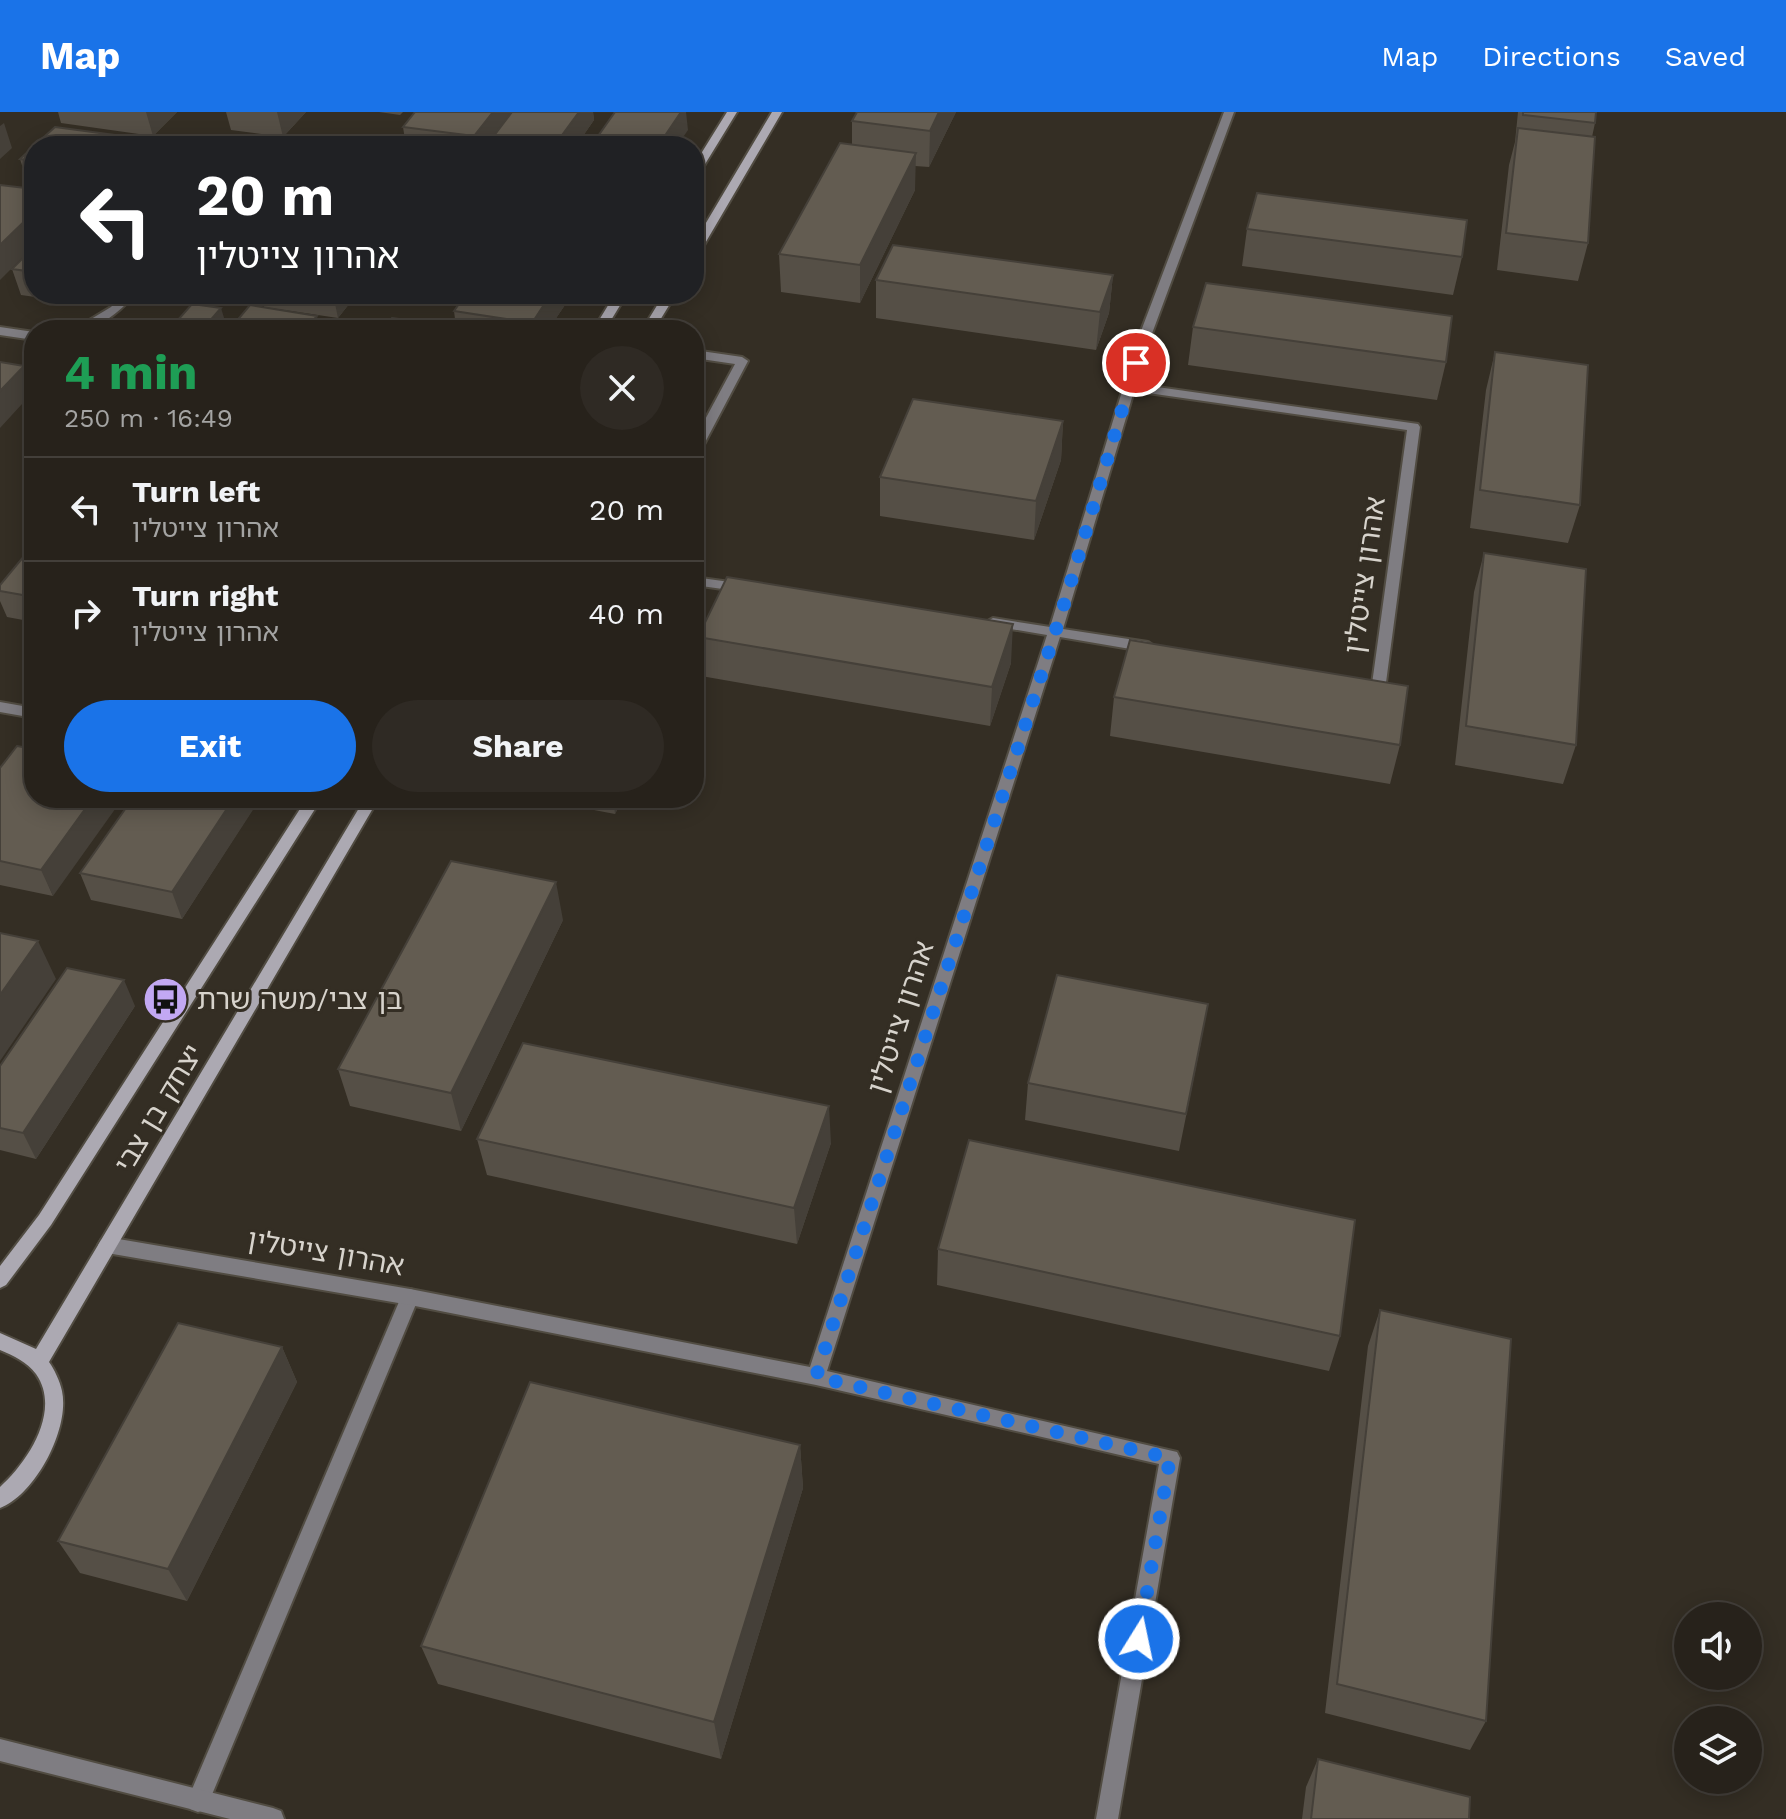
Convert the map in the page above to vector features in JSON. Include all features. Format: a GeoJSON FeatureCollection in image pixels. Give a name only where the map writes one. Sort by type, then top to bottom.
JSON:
{"type":"FeatureCollection","features":[{"type":"Feature","properties":{"kind":"street"},"geometry":{"type":"LineString","coordinates":[[704,158],[732,112]]}},
{"type":"Feature","properties":{"kind":"street"},"geometry":{"type":"LineString","coordinates":[[704,235],[777,112]]}},
{"type":"Feature","properties":{"kind":"street","name":"אהרון צייטלין"},"geometry":{"type":"LineString","coordinates":[[816,1377],[1055,630],[1129,387],[1229,112]]}},
{"type":"Feature","properties":{"kind":"street"},"geometry":{"type":"LineString","coordinates":[[96,320],[120,304]]}},
{"type":"Feature","properties":{"kind":"street"},"geometry":{"type":"LineString","coordinates":[[0,331],[24,335]]}},
{"type":"Feature","properties":{"kind":"street"},"geometry":{"type":"LineString","coordinates":[[704,355],[742,361],[704,433]]}},
{"type":"Feature","properties":{"kind":"street","name":"אהרון צייטלין"},"geometry":{"type":"LineString","coordinates":[[1129,387],[1414,427],[1378,690],[1347,684]]}},
{"type":"Feature","properties":{"kind":"street"},"geometry":{"type":"LineString","coordinates":[[704,582],[757,590]]}},
{"type":"Feature","properties":{"kind":"street"},"geometry":{"type":"LineString","coordinates":[[977,619],[1163,650]]}},
{"type":"Feature","properties":{"kind":"street"},"geometry":{"type":"LineString","coordinates":[[0,707],[24,711]]}},
{"type":"Feature","properties":{"kind":"street","name":"יצחק בן צבי"},"geometry":{"type":"LineString","coordinates":[[0,1280],[45,1220],[309,808]]}},
{"type":"Feature","properties":{"kind":"street","name":"יצחק בן צבי"},"geometry":{"type":"LineString","coordinates":[[39,1361],[366,808]]}},
{"type":"Feature","properties":{"kind":"street","name":"אהרון צייטלין"},"geometry":{"type":"LineString","coordinates":[[107,1245],[410,1297],[816,1377],[1170,1458],[1107,1819]]}},
{"type":"Feature","properties":{"kind":"street"},"geometry":{"type":"LineString","coordinates":[[198,1801],[410,1297]]}},
{"type":"Feature","properties":{"kind":"street"},"geometry":{"type":"LineString","coordinates":[[0,1341],[17,1345],[39,1361],[52,1384],[54,1411],[48,1441],[30,1470],[0,1499]]}},
{"type":"Feature","properties":{"kind":"street"},"geometry":{"type":"LineString","coordinates":[[0,1750],[273,1819]]}},
{"type":"Feature","properties":{"kind":"building"},"geometry":{"type":"Polygon","coordinates":[[[415,112],[493,112],[474,136],[403,127],[415,112]]]}},
{"type":"Feature","properties":{"kind":"building"},"geometry":{"type":"Polygon","coordinates":[[[512,112],[579,112],[561,136],[494,136],[512,112]]]}},
{"type":"Feature","properties":{"kind":"building"},"geometry":{"type":"Polygon","coordinates":[[[615,112],[681,112],[665,136],[598,136],[615,112]]]}},
{"type":"Feature","properties":{"kind":"building"},"geometry":{"type":"Polygon","coordinates":[[[857,112],[939,112],[930,131],[852,121],[857,112]]]}},
{"type":"Feature","properties":{"kind":"building"},"geometry":{"type":"Polygon","coordinates":[[[1523,112],[1596,112],[1595,123],[1523,115],[1523,112]]]}},
{"type":"Feature","properties":{"kind":"building"},"geometry":{"type":"Polygon","coordinates":[[[55,127],[122,136],[45,136],[55,127]]]}},
{"type":"Feature","properties":{"kind":"building"},"geometry":{"type":"Polygon","coordinates":[[[1518,128],[1595,137],[1588,243],[1506,233],[1518,128]]]}},
{"type":"Feature","properties":{"kind":"building"},"geometry":{"type":"Polygon","coordinates":[[[840,143],[916,153],[860,265],[779,254],[840,143]]]}},
{"type":"Feature","properties":{"kind":"building"},"geometry":{"type":"Polygon","coordinates":[[[0,185],[24,188],[24,222],[0,245],[0,185]]]}},
{"type":"Feature","properties":{"kind":"building"},"geometry":{"type":"Polygon","coordinates":[[[1257,193],[1467,220],[1462,257],[1247,229],[1257,193]]]}},
{"type":"Feature","properties":{"kind":"building"},"geometry":{"type":"Polygon","coordinates":[[[893,245],[1113,275],[1100,312],[876,280],[893,245]]]}},
{"type":"Feature","properties":{"kind":"building"},"geometry":{"type":"Polygon","coordinates":[[[24,257],[24,271],[12,269],[24,257]]]}},
{"type":"Feature","properties":{"kind":"building"},"geometry":{"type":"Polygon","coordinates":[[[1206,283],[1452,316],[1446,362],[1193,327],[1206,283]]]}},
{"type":"Feature","properties":{"kind":"building"},"geometry":{"type":"Polygon","coordinates":[[[192,304],[221,308],[211,320],[178,320],[192,304]]]}},
{"type":"Feature","properties":{"kind":"building"},"geometry":{"type":"Polygon","coordinates":[[[459,304],[544,304],[534,320],[512,320],[454,311],[459,304]]]}},
{"type":"Feature","properties":{"kind":"building"},"geometry":{"type":"Polygon","coordinates":[[[250,305],[317,316],[314,320],[237,320],[250,305]]]}},
{"type":"Feature","properties":{"kind":"building"},"geometry":{"type":"Polygon","coordinates":[[[1495,352],[1588,365],[1580,505],[1480,490],[1495,352]]]}},
{"type":"Feature","properties":{"kind":"building"},"geometry":{"type":"Polygon","coordinates":[[[0,362],[24,366],[0,391],[0,362]]]}},
{"type":"Feature","properties":{"kind":"building"},"geometry":{"type":"Polygon","coordinates":[[[913,399],[1063,421],[1036,501],[880,477],[913,399]]]}},
{"type":"Feature","properties":{"kind":"building"},"geometry":{"type":"Polygon","coordinates":[[[1484,553],[1586,569],[1576,745],[1466,726],[1484,553]]]}},
{"type":"Feature","properties":{"kind":"building"},"geometry":{"type":"Polygon","coordinates":[[[24,556],[24,595],[0,591],[0,585],[24,556]]]}},
{"type":"Feature","properties":{"kind":"building"},"geometry":{"type":"Polygon","coordinates":[[[727,577],[1013,624],[992,687],[704,638],[704,625],[727,577]]]}},
{"type":"Feature","properties":{"kind":"building"},"geometry":{"type":"Polygon","coordinates":[[[1130,640],[1408,686],[1400,745],[1114,697],[1130,640]]]}},
{"type":"Feature","properties":{"kind":"building"},"geometry":{"type":"Polygon","coordinates":[[[17,746],[24,747],[24,808],[86,808],[41,870],[0,861],[0,768],[17,746]]]}},
{"type":"Feature","properties":{"kind":"building"},"geometry":{"type":"Polygon","coordinates":[[[126,808],[227,808],[172,892],[80,873],[126,808]]]}},
{"type":"Feature","properties":{"kind":"building"},"geometry":{"type":"Polygon","coordinates":[[[451,861],[556,882],[451,1093],[338,1069],[451,861]]]}},
{"type":"Feature","properties":{"kind":"building"},"geometry":{"type":"Polygon","coordinates":[[[0,933],[38,941],[0,995],[0,933]]]}},
{"type":"Feature","properties":{"kind":"building"},"geometry":{"type":"Polygon","coordinates":[[[67,968],[124,980],[23,1133],[0,1128],[0,1066],[67,968]]]}},
{"type":"Feature","properties":{"kind":"building"},"geometry":{"type":"Polygon","coordinates":[[[1057,975],[1208,1004],[1186,1114],[1028,1083],[1057,975]]]}},
{"type":"Feature","properties":{"kind":"building"},"geometry":{"type":"Polygon","coordinates":[[[523,1043],[829,1106],[794,1208],[477,1139],[523,1043]]]}},
{"type":"Feature","properties":{"kind":"building"},"geometry":{"type":"Polygon","coordinates":[[[969,1140],[1355,1220],[1340,1336],[938,1249],[969,1140]]]}},
{"type":"Feature","properties":{"kind":"building"},"geometry":{"type":"Polygon","coordinates":[[[1380,1310],[1511,1339],[1486,1721],[1337,1684],[1380,1310]]]}},
{"type":"Feature","properties":{"kind":"building"},"geometry":{"type":"Polygon","coordinates":[[[178,1323],[282,1347],[168,1569],[58,1541],[178,1323]]]}},
{"type":"Feature","properties":{"kind":"building"},"geometry":{"type":"Polygon","coordinates":[[[530,1382],[800,1445],[714,1722],[421,1646],[530,1382]]]}},
{"type":"Feature","properties":{"kind":"building"},"geometry":{"type":"Polygon","coordinates":[[[1318,1759],[1470,1797],[1469,1819],[1311,1819],[1318,1759]]]}},
{"type":"Feature","properties":{"kind":"place","name":"בן צבי/משה שרת"},"geometry":{"type":"Point","coordinates":[166,999]}},
{"type":"Feature","properties":{"kind":"route"},"geometry":{"type":"LineString","coordinates":[[1136,363],[1067,595],[816,1377],[1170,1458],[1139,1639]]}}]}
